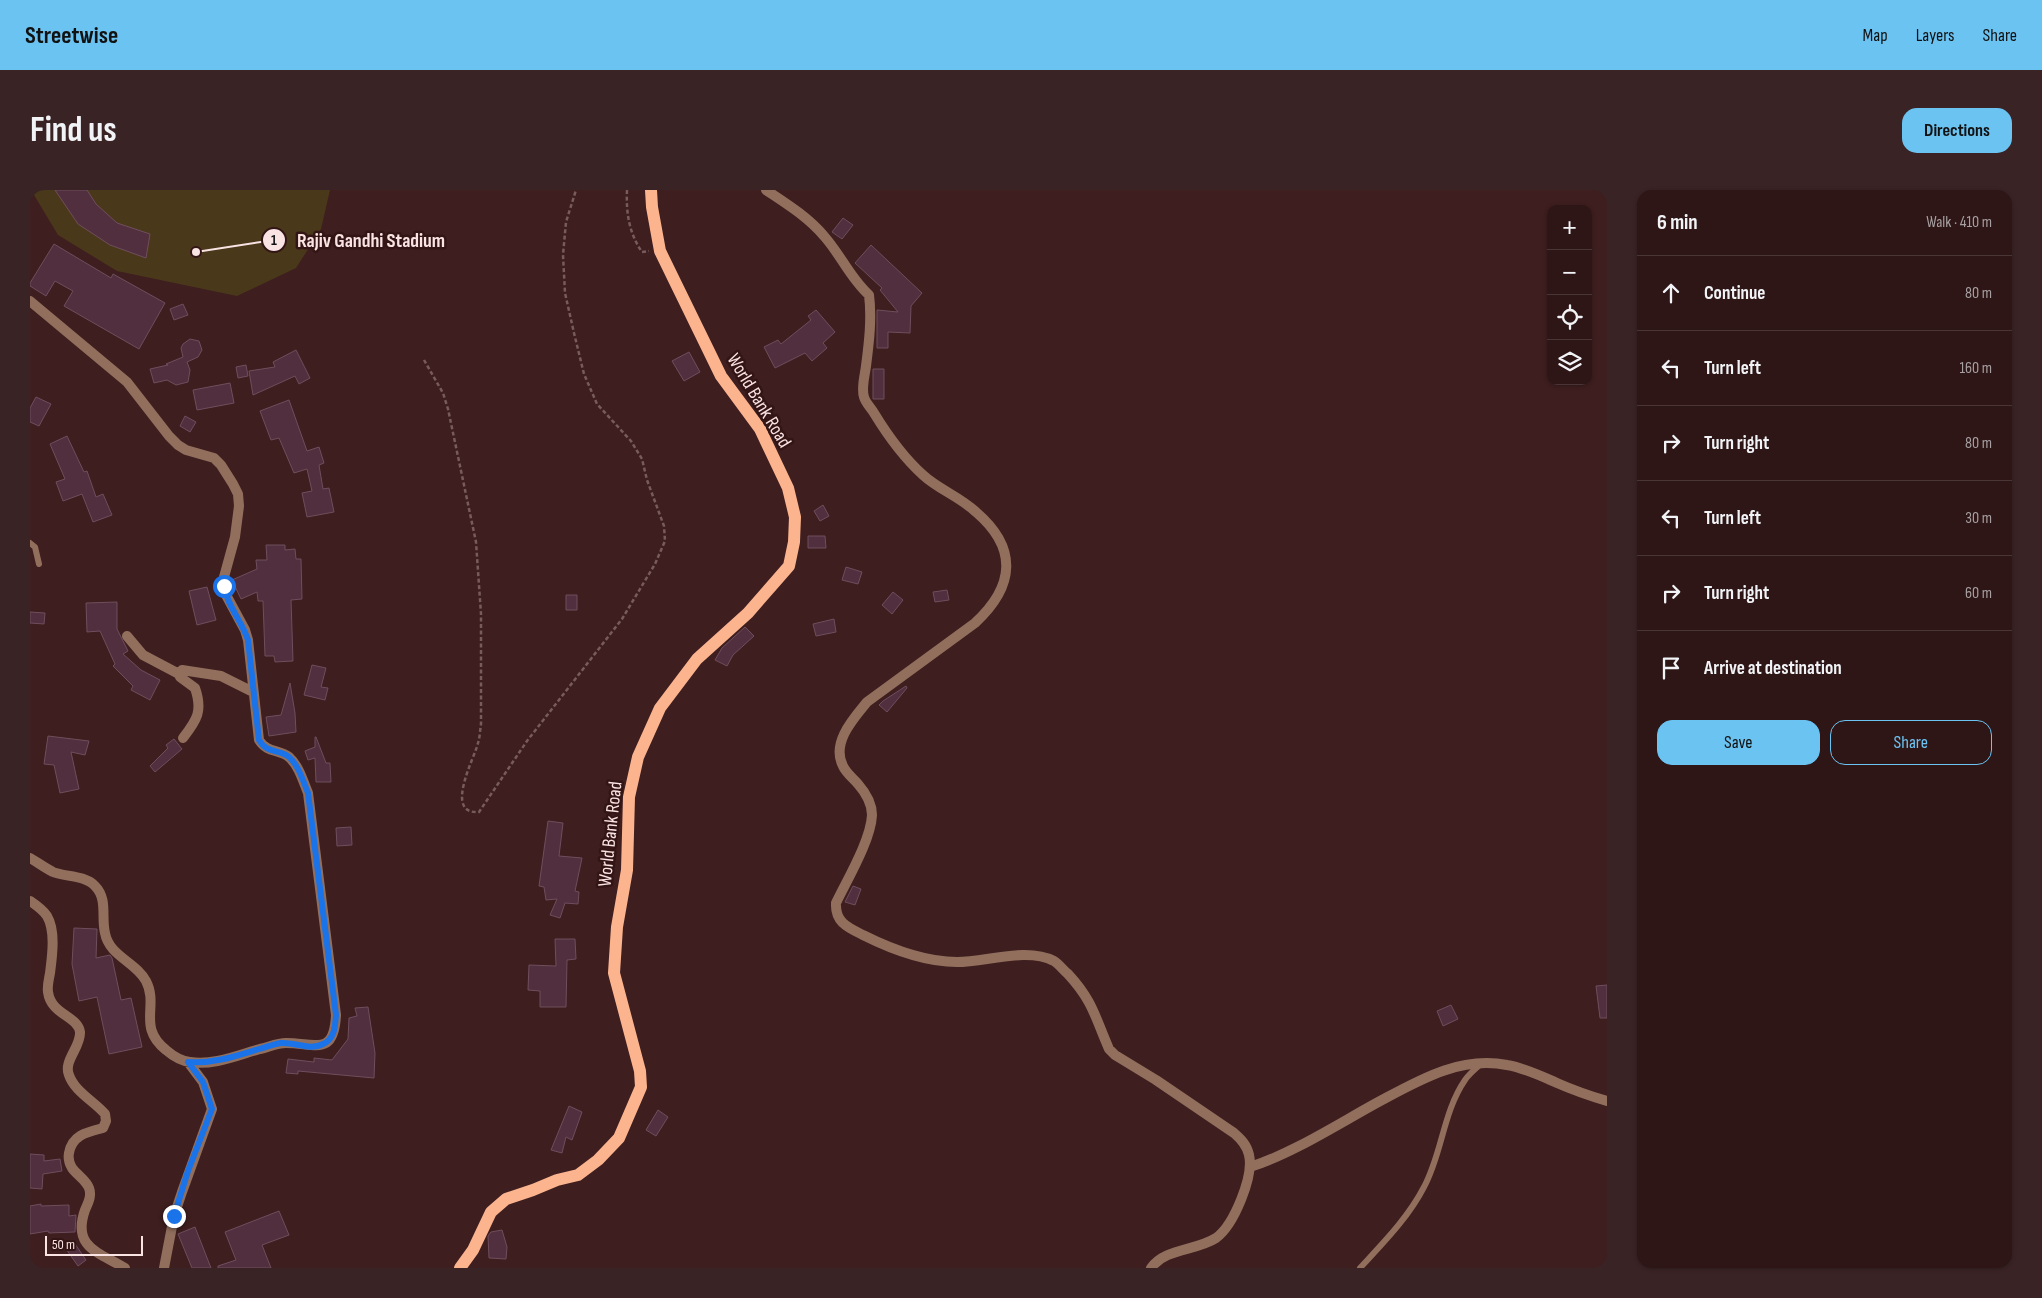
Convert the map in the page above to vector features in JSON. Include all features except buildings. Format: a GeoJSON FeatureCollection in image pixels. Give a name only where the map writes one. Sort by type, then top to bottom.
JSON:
{"type":"FeatureCollection","features":[{"type":"Feature","properties":{"kind":"main road","name":"World Bank Road"},"geometry":{"type":"LineString","coordinates":[[460,1268],[473,1250],[491,1212],[506,1199],[557,1180],[578,1175],[598,1160],[620,1138],[640,1087],[640,1072],[614,973],[617,927],[627,870],[629,797],[638,757],[660,708],[697,659],[748,612],[789,566],[794,542],[795,517],[788,488],[760,430],[721,376],[660,251],[651,190]]}},
{"type":"Feature","properties":{"kind":"street"},"geometry":{"type":"LineString","coordinates":[[766,190],[802,214],[825,236],[858,285],[869,295],[871,310],[864,396],[891,441],[924,476],[975,511],[998,534],[1004,548],[1007,563],[1001,588],[987,612],[975,623],[867,702],[843,735],[840,757],[844,768],[864,791],[872,813],[870,827],[859,856],[836,903],[838,919],[844,926],[878,943],[936,961],[957,962],[1025,955],[1042,956],[1056,962],[1081,988],[1089,1000],[1110,1050],[1115,1055],[1156,1080],[1234,1133],[1244,1142],[1249,1154],[1248,1181],[1225,1230],[1203,1244],[1158,1259],[1150,1268]]}},
{"type":"Feature","properties":{"kind":"street"},"geometry":{"type":"LineString","coordinates":[[30,301],[127,382],[157,422],[178,445],[186,450],[214,458],[234,484],[238,494],[238,521],[224,577],[224,586],[227,600],[245,630],[248,640],[259,740],[268,750],[290,758],[301,774],[308,793],[336,1015],[332,1036],[324,1044],[315,1047],[281,1043],[230,1058],[203,1063],[188,1062],[175,1057],[154,1038],[150,1026],[149,987],[140,973],[118,954],[109,943],[105,933],[104,905],[96,886],[83,879],[67,877],[51,871],[30,858]]}},
{"type":"Feature","properties":{"kind":"street"},"geometry":{"type":"LineString","coordinates":[[127,636],[143,656],[179,674],[180,677],[195,688],[199,707],[197,720],[183,738]]}},
{"type":"Feature","properties":{"kind":"street"},"geometry":{"type":"LineString","coordinates":[[179,674],[182,670],[190,670],[221,676],[253,692]]}},
{"type":"Feature","properties":{"kind":"street"},"geometry":{"type":"LineString","coordinates":[[30,901],[47,916],[51,927],[48,990],[50,1001],[55,1009],[64,1014],[79,1028],[80,1034],[67,1072],[71,1080],[105,1114],[106,1121],[103,1128],[76,1137],[70,1146],[68,1157],[71,1167],[90,1190],[90,1199],[81,1224],[82,1234],[86,1243],[95,1251],[125,1268]]}},
{"type":"Feature","properties":{"kind":"street"},"geometry":{"type":"LineString","coordinates":[[164,1268],[179,1200],[212,1109],[203,1082],[188,1062]]}},
{"type":"Feature","properties":{"kind":"street"},"geometry":{"type":"LineString","coordinates":[[1250,1167],[1279,1156],[1414,1083],[1447,1069],[1464,1065],[1508,1065],[1529,1071],[1607,1101]]}},
{"type":"Feature","properties":{"kind":"lane"},"geometry":{"type":"LineString","coordinates":[[30,543],[36,547],[39,564]]}},
{"type":"Feature","properties":{"kind":"lane"},"geometry":{"type":"LineString","coordinates":[[1360,1268],[1404,1220],[1424,1188],[1435,1164],[1455,1099],[1465,1080],[1481,1064]]}},
{"type":"Feature","properties":{"kind":"path"},"geometry":{"type":"LineString","coordinates":[[424,360],[443,393],[448,408],[476,542],[480,614],[480,724],[479,742],[467,768],[462,797],[468,809],[479,812],[527,741],[622,619],[662,550],[665,541],[664,526],[647,480],[642,460],[631,441],[597,404],[584,374],[565,293],[563,256],[566,222],[576,190]]}},
{"type":"Feature","properties":{"kind":"path"},"geometry":{"type":"LineString","coordinates":[[627,190],[628,220],[635,241],[642,252],[660,251]]}},
{"type":"Feature","properties":{"kind":"shaded area"},"geometry":{"type":"Polygon","coordinates":[[[31,190],[330,190],[321,229],[296,268],[237,296],[117,271],[58,235],[31,190]]]}},
{"type":"Feature","properties":{"kind":"place","name":"Rajiv Gandhi Stadium"},"geometry":{"type":"Point","coordinates":[196,252]}},
{"type":"Feature","properties":{"kind":"route"},"geometry":{"type":"LineString","coordinates":[[174,1216],[188,1171],[211,1117],[212,1109],[203,1082],[188,1062],[203,1063],[230,1058],[281,1043],[315,1047],[324,1044],[332,1036],[335,1028],[336,1015],[308,793],[301,774],[290,758],[268,750],[259,740],[248,640],[245,630],[227,600],[224,586]]}}]}
